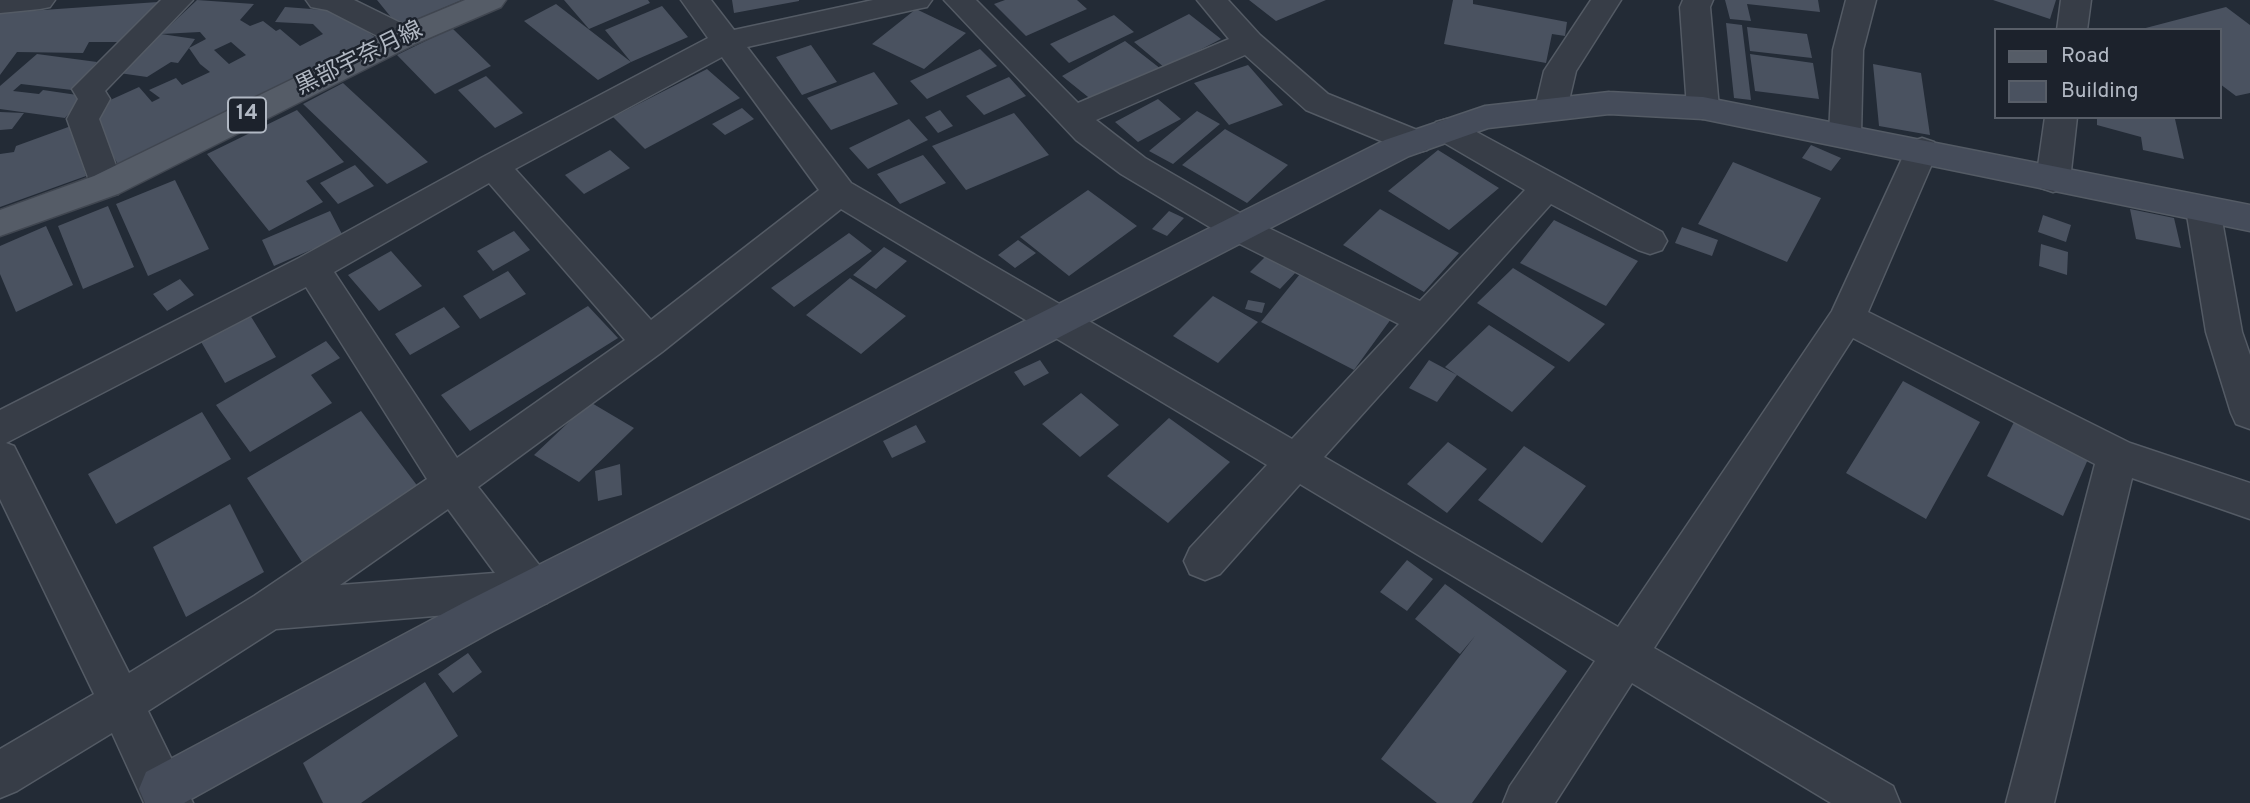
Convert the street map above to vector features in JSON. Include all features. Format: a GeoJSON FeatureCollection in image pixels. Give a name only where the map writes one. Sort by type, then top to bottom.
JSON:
{"type":"FeatureCollection","features":[{"type":"Feature","properties":{"kind":"main road","name":"黒部宇奈月線"},"geometry":{"type":"LineString","coordinates":[[0,223],[106,185],[404,37],[491,0]]}},
{"type":"Feature","properties":{"kind":"street"},"geometry":{"type":"LineString","coordinates":[[0,4],[40,0]]}},
{"type":"Feature","properties":{"kind":"street"},"geometry":{"type":"LineString","coordinates":[[106,185],[83,119],[94,99],[88,89],[178,0]]}},
{"type":"Feature","properties":{"kind":"street"},"geometry":{"type":"LineString","coordinates":[[321,0],[334,2],[404,37]]}},
{"type":"Feature","properties":{"kind":"street"},"geometry":{"type":"LineString","coordinates":[[696,0],[839,192],[1293,462],[1625,653],[1876,803]]}},
{"type":"Feature","properties":{"kind":"street"},"geometry":{"type":"LineString","coordinates":[[0,429],[312,268],[492,166],[727,41],[917,0]]}},
{"type":"Feature","properties":{"kind":"street"},"geometry":{"type":"LineString","coordinates":[[959,0],[1088,132],[1133,166],[1240,229],[1425,320]]}},
{"type":"Feature","properties":{"kind":"street"},"geometry":{"type":"LineString","coordinates":[[1212,0],[1249,41],[1317,102],[1431,136],[1547,187],[1650,241]]}},
{"type":"Feature","properties":{"kind":"street"},"geometry":{"type":"LineString","coordinates":[[1551,110],[1560,71],[1606,0]]}},
{"type":"Feature","properties":{"kind":"street"},"geometry":{"type":"LineString","coordinates":[[1698,0],[1695,7],[1703,108]]}},
{"type":"Feature","properties":{"kind":"street"},"geometry":{"type":"LineString","coordinates":[[1844,135],[1848,50],[1861,0]]}},
{"type":"Feature","properties":{"kind":"street"},"geometry":{"type":"LineString","coordinates":[[2072,28],[2076,0]]}},
{"type":"Feature","properties":{"kind":"street"},"geometry":{"type":"LineString","coordinates":[[1074,117],[1249,41]]}},
{"type":"Feature","properties":{"kind":"street"},"geometry":{"type":"LineString","coordinates":[[0,458],[166,796],[531,589],[1060,322],[1397,148],[1485,117],[1609,103],[1703,108],[2249,217]]}},
{"type":"Feature","properties":{"kind":"street"},"geometry":{"type":"LineString","coordinates":[[2053,180],[2061,119]]}},
{"type":"Feature","properties":{"kind":"street"},"geometry":{"type":"LineString","coordinates":[[1527,803],[1847,318],[1922,150]]}},
{"type":"Feature","properties":{"kind":"street"},"geometry":{"type":"LineString","coordinates":[[492,166],[649,342]]}},
{"type":"Feature","properties":{"kind":"street"},"geometry":{"type":"LineString","coordinates":[[1205,561],[1547,187]]}},
{"type":"Feature","properties":{"kind":"street"},"geometry":{"type":"LineString","coordinates":[[0,775],[269,610],[452,484],[649,342],[839,192]]}},
{"type":"Feature","properties":{"kind":"street"},"geometry":{"type":"LineString","coordinates":[[2203,209],[2224,332],[2250,413]]}},
{"type":"Feature","properties":{"kind":"street"},"geometry":{"type":"LineString","coordinates":[[312,268],[452,484],[531,589]]}},
{"type":"Feature","properties":{"kind":"street"},"geometry":{"type":"LineString","coordinates":[[1847,318],[2117,456],[2250,501]]}},
{"type":"Feature","properties":{"kind":"street"},"geometry":{"type":"LineString","coordinates":[[2030,803],[2117,456]]}},
{"type":"Feature","properties":{"kind":"street"},"geometry":{"type":"LineString","coordinates":[[269,610],[531,589]]}},
{"type":"Feature","properties":{"kind":"building"},"geometry":{"type":"Polygon","coordinates":[[[197,0],[254,4],[240,20],[250,26],[263,21],[276,31],[280,29],[300,46],[323,34],[313,24],[275,22],[285,7],[338,11],[375,37],[119,166],[92,120],[97,106],[139,87],[152,102],[160,98],[149,90],[176,78],[182,85],[210,72],[200,64],[189,48],[206,39],[200,32],[161,34],[197,0]],[[231,42],[214,50],[229,64],[246,55],[231,42]]]}},
{"type":"Feature","properties":{"kind":"building"},"geometry":{"type":"Polygon","coordinates":[[[377,0],[462,0],[399,27],[377,0]]]}},
{"type":"Feature","properties":{"kind":"building"},"geometry":{"type":"Polygon","coordinates":[[[564,0],[648,0],[650,3],[589,29],[564,0]]]}},
{"type":"Feature","properties":{"kind":"building"},"geometry":{"type":"Polygon","coordinates":[[[732,0],[799,0],[799,1],[734,13],[732,0]]]}},
{"type":"Feature","properties":{"kind":"building"},"geometry":{"type":"Polygon","coordinates":[[[1005,0],[1077,0],[1087,9],[1026,36],[994,4],[1005,0]]]}},
{"type":"Feature","properties":{"kind":"building"},"geometry":{"type":"Polygon","coordinates":[[[1249,0],[1326,0],[1276,21],[1249,0]]]}},
{"type":"Feature","properties":{"kind":"building"},"geometry":{"type":"Polygon","coordinates":[[[1453,0],[1473,0],[1473,4],[1567,22],[1565,36],[1552,34],[1546,63],[1444,44],[1453,0]]]}},
{"type":"Feature","properties":{"kind":"building"},"geometry":{"type":"Polygon","coordinates":[[[1725,0],[1818,0],[1820,12],[1747,4],[1751,21],[1730,19],[1725,0]]]}},
{"type":"Feature","properties":{"kind":"building"},"geometry":{"type":"Polygon","coordinates":[[[1993,0],[2056,0],[2050,19],[1993,0]]]}},
{"type":"Feature","properties":{"kind":"building"},"geometry":{"type":"Polygon","coordinates":[[[158,2],[132,42],[89,42],[83,53],[17,52],[0,75],[0,13],[158,2]]]}},
{"type":"Feature","properties":{"kind":"building"},"geometry":{"type":"Polygon","coordinates":[[[556,4],[631,62],[598,80],[524,21],[556,4]]]}},
{"type":"Feature","properties":{"kind":"building"},"geometry":{"type":"Polygon","coordinates":[[[662,6],[688,37],[631,62],[605,30],[662,6]]]}},
{"type":"Feature","properties":{"kind":"building"},"geometry":{"type":"Polygon","coordinates":[[[2226,7],[2250,25],[2250,93],[2236,96],[2222,86],[2222,28],[2146,28],[2226,7]]]}},
{"type":"Feature","properties":{"kind":"building"},"geometry":{"type":"Polygon","coordinates":[[[916,9],[966,33],[924,69],[872,44],[916,9]]]}},
{"type":"Feature","properties":{"kind":"building"},"geometry":{"type":"Polygon","coordinates":[[[1189,14],[1221,39],[1165,68],[1134,42],[1189,14]]]}},
{"type":"Feature","properties":{"kind":"building"},"geometry":{"type":"Polygon","coordinates":[[[1114,15],[1134,32],[1069,63],[1050,44],[1114,15]]]}},
{"type":"Feature","properties":{"kind":"building"},"geometry":{"type":"Polygon","coordinates":[[[1726,23],[1742,25],[1751,100],[1734,98],[1726,23]]]}},
{"type":"Feature","properties":{"kind":"building"},"geometry":{"type":"Polygon","coordinates":[[[1747,27],[1807,34],[1812,58],[1750,51],[1747,27]]]}},
{"type":"Feature","properties":{"kind":"building"},"geometry":{"type":"Polygon","coordinates":[[[452,28],[491,66],[435,94],[397,55],[452,28]]]}},
{"type":"Feature","properties":{"kind":"building"},"geometry":{"type":"Polygon","coordinates":[[[156,33],[195,39],[178,63],[171,62],[147,77],[112,72],[156,33]]]}},
{"type":"Feature","properties":{"kind":"building"},"geometry":{"type":"Polygon","coordinates":[[[1125,41],[1161,69],[1098,105],[1062,76],[1125,41]]]}},
{"type":"Feature","properties":{"kind":"building"},"geometry":{"type":"Polygon","coordinates":[[[811,45],[837,82],[802,95],[776,57],[811,45]]]}},
{"type":"Feature","properties":{"kind":"building"},"geometry":{"type":"Polygon","coordinates":[[[980,49],[997,66],[927,99],[910,81],[980,49]]]}},
{"type":"Feature","properties":{"kind":"building"},"geometry":{"type":"Polygon","coordinates":[[[37,54],[97,62],[72,90],[21,84],[13,91],[39,94],[43,90],[84,96],[65,118],[0,109],[0,86],[37,54]]]}},
{"type":"Feature","properties":{"kind":"building"},"geometry":{"type":"Polygon","coordinates":[[[1750,54],[1813,63],[1819,99],[1755,91],[1750,54]]]}},
{"type":"Feature","properties":{"kind":"building"},"geometry":{"type":"Polygon","coordinates":[[[1873,64],[1921,73],[1930,135],[1879,126],[1873,64]]]}},
{"type":"Feature","properties":{"kind":"building"},"geometry":{"type":"Polygon","coordinates":[[[1248,65],[1283,105],[1229,125],[1194,83],[1248,65]]]}},
{"type":"Feature","properties":{"kind":"building"},"geometry":{"type":"Polygon","coordinates":[[[707,69],[740,98],[645,149],[613,117],[707,69]]]}},
{"type":"Feature","properties":{"kind":"building"},"geometry":{"type":"Polygon","coordinates":[[[874,72],[898,104],[831,130],[807,98],[874,72]]]}},
{"type":"Feature","properties":{"kind":"building"},"geometry":{"type":"Polygon","coordinates":[[[486,76],[523,113],[495,128],[458,90],[486,76]]]}},
{"type":"Feature","properties":{"kind":"building"},"geometry":{"type":"Polygon","coordinates":[[[1009,77],[1026,96],[984,115],[966,96],[1009,77]]]}},
{"type":"Feature","properties":{"kind":"building"},"geometry":{"type":"Polygon","coordinates":[[[343,83],[428,162],[387,184],[303,104],[343,83]]]}},
{"type":"Feature","properties":{"kind":"building"},"geometry":{"type":"Polygon","coordinates":[[[1158,99],[1181,119],[1138,142],[1115,122],[1158,99]]]}},
{"type":"Feature","properties":{"kind":"building"},"geometry":{"type":"Polygon","coordinates":[[[742,108],[754,119],[725,135],[712,124],[742,108]]]}},
{"type":"Feature","properties":{"kind":"building"},"geometry":{"type":"Polygon","coordinates":[[[297,110],[344,162],[306,181],[323,202],[269,231],[207,154],[297,110]]]}},
{"type":"Feature","properties":{"kind":"building"},"geometry":{"type":"Polygon","coordinates":[[[940,110],[953,126],[938,133],[925,117],[940,110]]]}},
{"type":"Feature","properties":{"kind":"building"},"geometry":{"type":"Polygon","coordinates":[[[1197,111],[1220,124],[1173,164],[1149,151],[1197,111]]]}},
{"type":"Feature","properties":{"kind":"building"},"geometry":{"type":"Polygon","coordinates":[[[0,112],[24,113],[12,129],[0,130],[0,112]]]}},
{"type":"Feature","properties":{"kind":"building"},"geometry":{"type":"Polygon","coordinates":[[[1014,113],[1049,155],[966,190],[932,146],[1014,113]]]}},
{"type":"Feature","properties":{"kind":"building"},"geometry":{"type":"Polygon","coordinates":[[[909,119],[928,140],[868,169],[849,148],[909,119]]]}},
{"type":"Feature","properties":{"kind":"building"},"geometry":{"type":"Polygon","coordinates":[[[2097,119],[2175,119],[2184,159],[2143,150],[2141,137],[2097,125],[2097,119]]]}},
{"type":"Feature","properties":{"kind":"building"},"geometry":{"type":"Polygon","coordinates":[[[71,126],[86,176],[0,207],[0,154],[14,152],[16,146],[71,126]]]}},
{"type":"Feature","properties":{"kind":"building"},"geometry":{"type":"Polygon","coordinates":[[[1225,129],[1288,165],[1247,203],[1182,165],[1225,129]]]}},
{"type":"Feature","properties":{"kind":"building"},"geometry":{"type":"Polygon","coordinates":[[[1811,145],[1841,158],[1831,171],[1802,158],[1811,145]]]}},
{"type":"Feature","properties":{"kind":"building"},"geometry":{"type":"Polygon","coordinates":[[[610,150],[630,168],[584,194],[565,175],[610,150]]]}},
{"type":"Feature","properties":{"kind":"building"},"geometry":{"type":"Polygon","coordinates":[[[1438,150],[1499,188],[1449,230],[1388,191],[1438,150]]]}},
{"type":"Feature","properties":{"kind":"building"},"geometry":{"type":"Polygon","coordinates":[[[923,155],[946,183],[900,204],[877,174],[923,155]]]}},
{"type":"Feature","properties":{"kind":"building"},"geometry":{"type":"Polygon","coordinates":[[[1733,162],[1821,198],[1787,262],[1698,224],[1733,162]]]}},
{"type":"Feature","properties":{"kind":"building"},"geometry":{"type":"Polygon","coordinates":[[[355,165],[374,186],[338,204],[320,183],[355,165]]]}},
{"type":"Feature","properties":{"kind":"building"},"geometry":{"type":"Polygon","coordinates":[[[175,180],[209,249],[148,276],[116,204],[175,180]]]}},
{"type":"Feature","properties":{"kind":"building"},"geometry":{"type":"Polygon","coordinates":[[[1088,190],[1137,226],[1069,276],[1020,237],[1088,190]]]}},
{"type":"Feature","properties":{"kind":"building"},"geometry":{"type":"Polygon","coordinates":[[[108,206],[134,267],[83,289],[58,226],[108,206]]]}},
{"type":"Feature","properties":{"kind":"building"},"geometry":{"type":"Polygon","coordinates":[[[1380,209],[1459,253],[1424,292],[1343,245],[1380,209]]]}},
{"type":"Feature","properties":{"kind":"building"},"geometry":{"type":"Polygon","coordinates":[[[2130,209],[2174,218],[2181,248],[2136,239],[2130,209]]]}},
{"type":"Feature","properties":{"kind":"building"},"geometry":{"type":"Polygon","coordinates":[[[330,211],[343,236],[274,266],[262,240],[330,211]]]}},
{"type":"Feature","properties":{"kind":"building"},"geometry":{"type":"Polygon","coordinates":[[[1169,211],[1184,218],[1167,236],[1152,229],[1169,211]]]}},
{"type":"Feature","properties":{"kind":"building"},"geometry":{"type":"Polygon","coordinates":[[[2043,215],[2071,225],[2066,242],[2038,232],[2043,215]]]}},
{"type":"Feature","properties":{"kind":"building"},"geometry":{"type":"Polygon","coordinates":[[[1554,220],[1638,261],[1606,306],[1520,263],[1554,220]]]}},
{"type":"Feature","properties":{"kind":"building"},"geometry":{"type":"Polygon","coordinates":[[[46,226],[73,285],[16,312],[0,274],[0,246],[46,226]]]}},
{"type":"Feature","properties":{"kind":"building"},"geometry":{"type":"Polygon","coordinates":[[[1682,227],[1718,240],[1712,256],[1675,243],[1682,227]]]}},
{"type":"Feature","properties":{"kind":"building"},"geometry":{"type":"Polygon","coordinates":[[[514,231],[530,250],[493,271],[477,251],[514,231]]]}},
{"type":"Feature","properties":{"kind":"building"},"geometry":{"type":"Polygon","coordinates":[[[849,233],[872,251],[794,307],[771,288],[849,233]]]}},
{"type":"Feature","properties":{"kind":"building"},"geometry":{"type":"Polygon","coordinates":[[[1018,240],[1036,253],[1015,268],[998,255],[1018,240]]]}},
{"type":"Feature","properties":{"kind":"building"},"geometry":{"type":"Polygon","coordinates":[[[2041,244],[2068,252],[2067,275],[2039,266],[2041,244]]]}},
{"type":"Feature","properties":{"kind":"building"},"geometry":{"type":"Polygon","coordinates":[[[884,247],[907,261],[876,289],[853,275],[884,247]]]}},
{"type":"Feature","properties":{"kind":"building"},"geometry":{"type":"Polygon","coordinates":[[[391,251],[422,286],[379,311],[348,275],[391,251]]]}},
{"type":"Feature","properties":{"kind":"building"},"geometry":{"type":"Polygon","coordinates":[[[1268,254],[1297,271],[1280,289],[1250,272],[1268,254]]]}},
{"type":"Feature","properties":{"kind":"building"},"geometry":{"type":"Polygon","coordinates":[[[1513,268],[1605,324],[1569,362],[1477,303],[1513,268]]]}},
{"type":"Feature","properties":{"kind":"building"},"geometry":{"type":"Polygon","coordinates":[[[508,271],[526,294],[480,319],[463,296],[508,271]]]}},
{"type":"Feature","properties":{"kind":"building"},"geometry":{"type":"Polygon","coordinates":[[[1300,274],[1391,319],[1354,370],[1261,322],[1300,274]]]}},
{"type":"Feature","properties":{"kind":"building"},"geometry":{"type":"Polygon","coordinates":[[[850,278],[906,316],[861,354],[806,315],[850,278]]]}},
{"type":"Feature","properties":{"kind":"building"},"geometry":{"type":"Polygon","coordinates":[[[180,279],[194,295],[167,311],[153,294],[180,279]]]}},
{"type":"Feature","properties":{"kind":"building"},"geometry":{"type":"Polygon","coordinates":[[[1213,296],[1258,322],[1218,363],[1173,336],[1213,296]]]}},
{"type":"Feature","properties":{"kind":"building"},"geometry":{"type":"Polygon","coordinates":[[[1248,300],[1265,303],[1262,313],[1245,309],[1248,300]]]}},
{"type":"Feature","properties":{"kind":"building"},"geometry":{"type":"Polygon","coordinates":[[[588,306],[618,338],[470,431],[441,395],[588,306]]]}},
{"type":"Feature","properties":{"kind":"building"},"geometry":{"type":"Polygon","coordinates":[[[444,307],[460,327],[410,355],[395,334],[444,307]]]}},
{"type":"Feature","properties":{"kind":"building"},"geometry":{"type":"Polygon","coordinates":[[[250,315],[276,357],[225,383],[200,340],[250,315]]]}},
{"type":"Feature","properties":{"kind":"building"},"geometry":{"type":"Polygon","coordinates":[[[1489,325],[1555,367],[1512,412],[1445,367],[1489,325]]]}},
{"type":"Feature","properties":{"kind":"building"},"geometry":{"type":"Polygon","coordinates":[[[326,341],[340,358],[311,375],[332,403],[250,452],[216,405],[326,341]]]}},
{"type":"Feature","properties":{"kind":"building"},"geometry":{"type":"Polygon","coordinates":[[[1040,360],[1049,373],[1024,386],[1014,372],[1040,360]]]}},
{"type":"Feature","properties":{"kind":"building"},"geometry":{"type":"Polygon","coordinates":[[[1429,360],[1457,375],[1437,402],[1409,388],[1429,360]]]}},
{"type":"Feature","properties":{"kind":"building"},"geometry":{"type":"Polygon","coordinates":[[[1903,381],[1980,422],[1926,519],[1846,473],[1903,381]]]}},
{"type":"Feature","properties":{"kind":"building"},"geometry":{"type":"Polygon","coordinates":[[[1081,393],[1119,425],[1080,457],[1042,424],[1081,393]]]}},
{"type":"Feature","properties":{"kind":"building"},"geometry":{"type":"Polygon","coordinates":[[[590,402],[634,428],[579,482],[534,455],[590,402]]]}},
{"type":"Feature","properties":{"kind":"building"},"geometry":{"type":"Polygon","coordinates":[[[361,411],[419,488],[302,562],[247,478],[361,411]]]}},
{"type":"Feature","properties":{"kind":"building"},"geometry":{"type":"Polygon","coordinates":[[[202,412],[231,459],[116,524],[88,474],[202,412]]]}},
{"type":"Feature","properties":{"kind":"building"},"geometry":{"type":"Polygon","coordinates":[[[1169,418],[1230,462],[1168,523],[1107,476],[1169,418]]]}},
{"type":"Feature","properties":{"kind":"building"},"geometry":{"type":"Polygon","coordinates":[[[2015,420],[2089,457],[2063,516],[1987,476],[2015,420]]]}},
{"type":"Feature","properties":{"kind":"building"},"geometry":{"type":"Polygon","coordinates":[[[916,425],[926,442],[892,458],[883,441],[916,425]]]}},
{"type":"Feature","properties":{"kind":"building"},"geometry":{"type":"Polygon","coordinates":[[[1448,442],[1487,469],[1447,513],[1407,484],[1448,442]]]}},
{"type":"Feature","properties":{"kind":"building"},"geometry":{"type":"Polygon","coordinates":[[[1524,446],[1586,486],[1542,543],[1478,500],[1524,446]]]}},
{"type":"Feature","properties":{"kind":"building"},"geometry":{"type":"Polygon","coordinates":[[[620,464],[622,495],[598,501],[595,471],[620,464]]]}},
{"type":"Feature","properties":{"kind":"building"},"geometry":{"type":"Polygon","coordinates":[[[230,504],[264,572],[186,617],[153,547],[230,504]]]}},
{"type":"Feature","properties":{"kind":"building"},"geometry":{"type":"Polygon","coordinates":[[[1407,560],[1433,579],[1407,611],[1380,592],[1407,560]]]}},
{"type":"Feature","properties":{"kind":"building"},"geometry":{"type":"Polygon","coordinates":[[[1445,584],[1567,671],[1472,803],[1437,803],[1381,759],[1475,636],[1460,654],[1415,619],[1445,584]]]}},
{"type":"Feature","properties":{"kind":"building"},"geometry":{"type":"Polygon","coordinates":[[[468,653],[482,672],[453,693],[438,674],[468,653]]]}},
{"type":"Feature","properties":{"kind":"building"},"geometry":{"type":"Polygon","coordinates":[[[425,682],[458,736],[361,803],[323,803],[303,763],[425,682]]]}}]}
